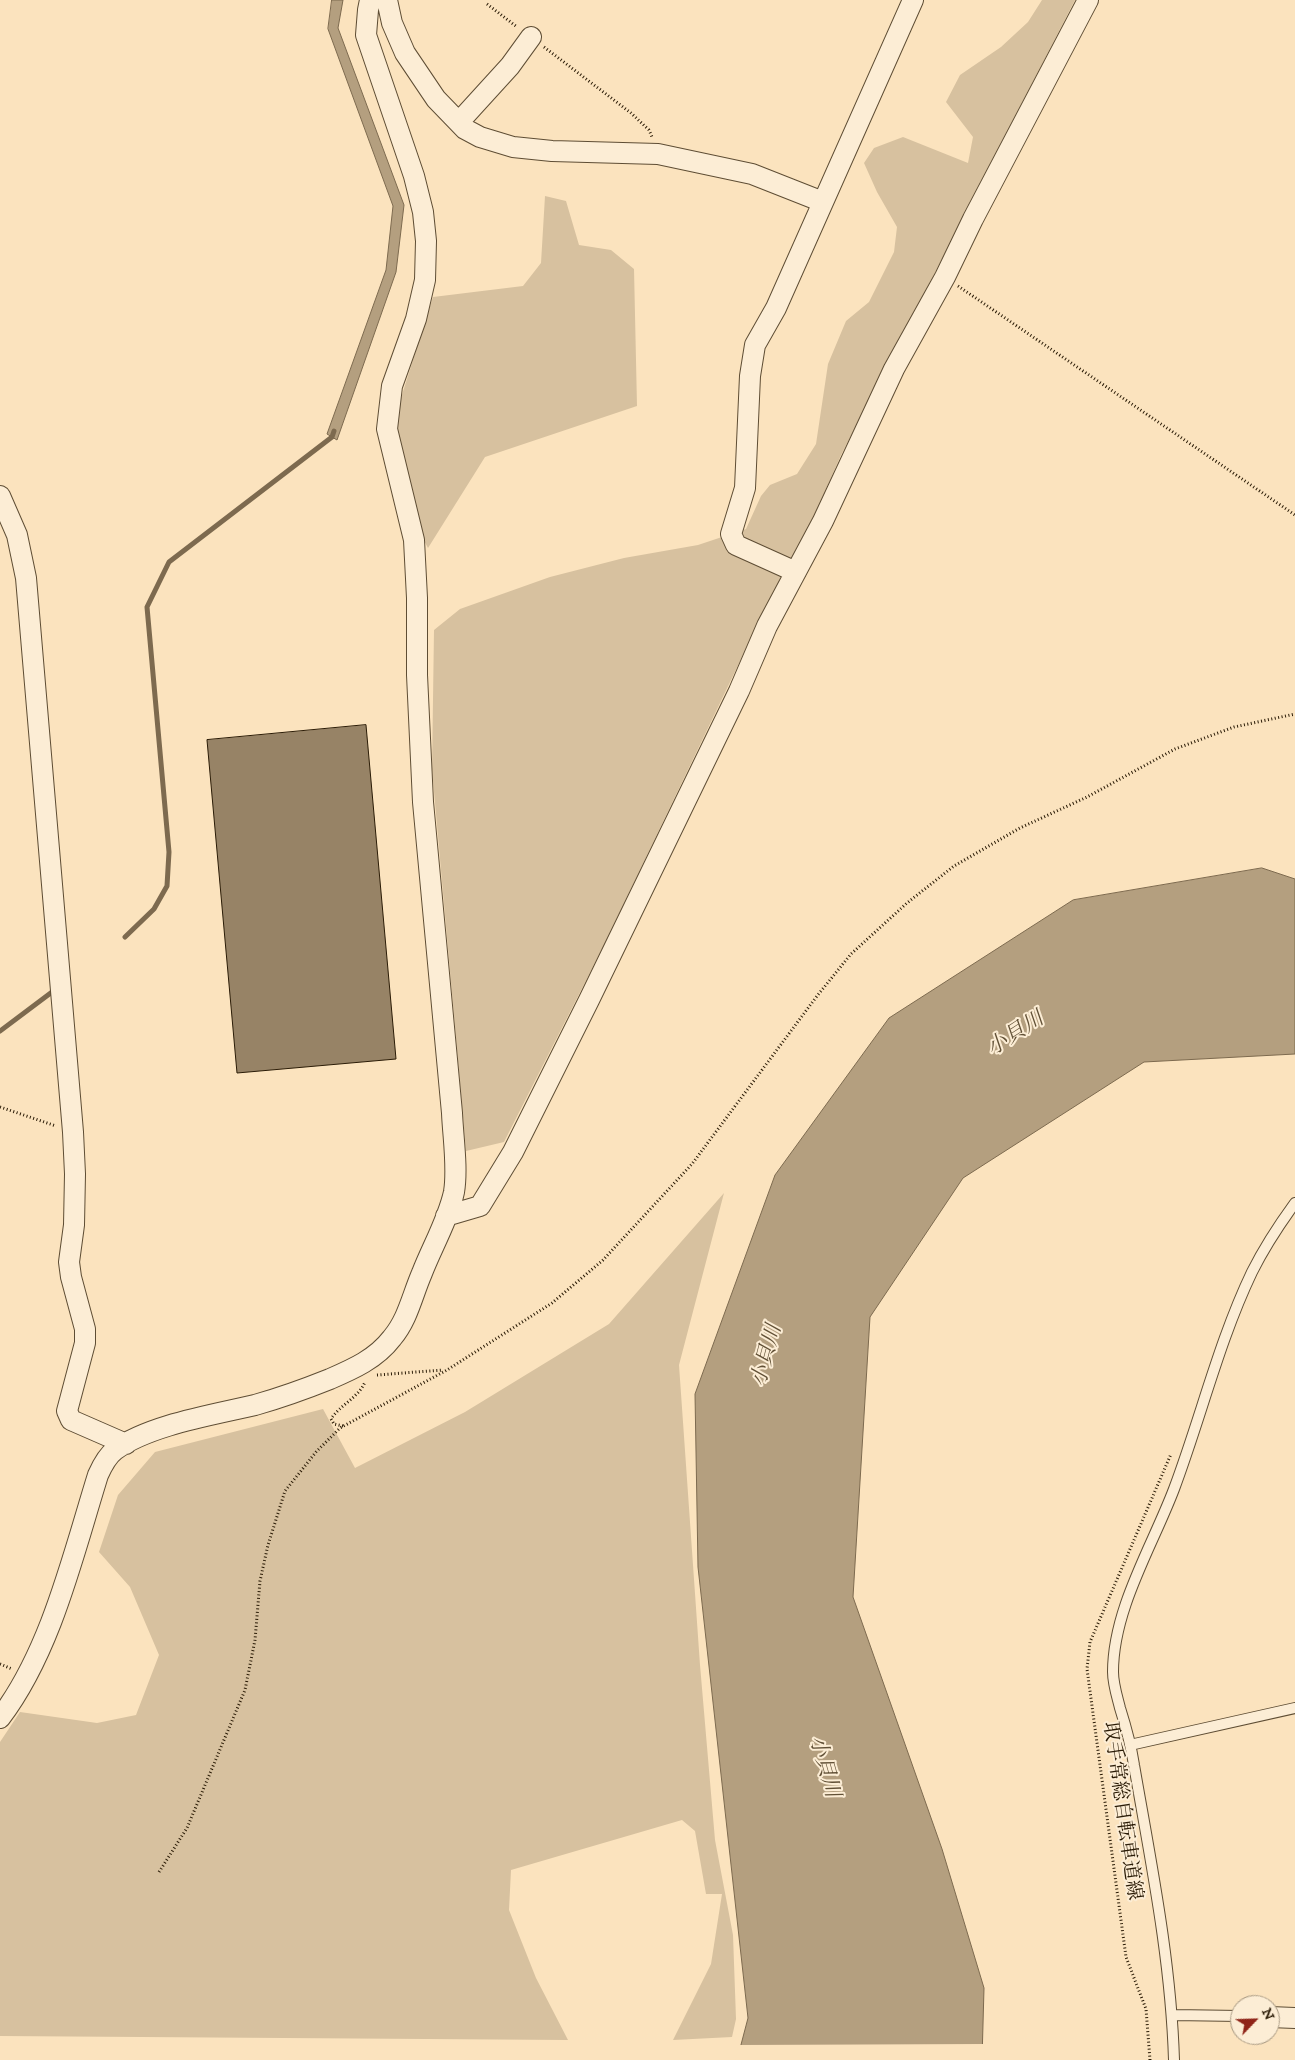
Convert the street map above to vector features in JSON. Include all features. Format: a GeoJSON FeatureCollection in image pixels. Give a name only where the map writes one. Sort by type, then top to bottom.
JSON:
{"type":"FeatureCollection","features":[{"type":"Feature","properties":{"kind":"street"},"geometry":{"type":"LineString","coordinates":[[0,1718],[27,1674],[63,1590],[98,1475],[106,1459],[114,1451],[144,1436],[192,1419],[298,1392],[349,1371],[374,1357],[392,1338],[409,1312],[421,1275],[454,1192],[454,1155],[423,802],[417,675],[416,567],[409,517],[387,429],[392,386],[416,319],[425,280],[426,241],[424,212],[414,176],[366,35],[370,0]]}},
{"type":"Feature","properties":{"kind":"street"},"geometry":{"type":"LineString","coordinates":[[386,0],[392,23],[405,53],[436,99],[465,129],[480,137],[513,147],[552,151],[658,154],[752,174],[822,202]]}},
{"type":"Feature","properties":{"kind":"street"},"geometry":{"type":"LineString","coordinates":[[796,572],[736,544],[731,534],[745,488],[750,376],[755,345],[776,308],[912,0]]}},
{"type":"Feature","properties":{"kind":"street"},"geometry":{"type":"LineString","coordinates":[[446,1216],[480,1206],[513,1152],[602,974],[739,691],[767,626],[823,521],[894,369],[945,277],[999,169],[1021,131],[1088,0]]}},
{"type":"Feature","properties":{"kind":"street"},"geometry":{"type":"LineString","coordinates":[[459,122],[510,66],[531,38]]}},
{"type":"Feature","properties":{"kind":"street"},"geometry":{"type":"LineString","coordinates":[[0,496],[17,535],[26,578],[73,1132],[75,1174],[74,1225],[69,1262],[71,1277],[85,1329],[84,1343],[67,1411],[71,1420],[126,1444]]}},
{"type":"Feature","properties":{"kind":"street"},"geometry":{"type":"LineString","coordinates":[[1280,2017],[1295,2018]]}},
{"type":"Feature","properties":{"kind":"lane"},"geometry":{"type":"LineString","coordinates":[[1174,2060],[1173,2015],[1159,1908],[1130,1745],[1113,1672],[1121,1621],[1126,1604],[1174,1489],[1218,1358],[1251,1274],[1271,1238],[1295,1203]]}},
{"type":"Feature","properties":{"kind":"lane"},"geometry":{"type":"LineString","coordinates":[[1130,1745],[1295,1708]]}},
{"type":"Feature","properties":{"kind":"lane"},"geometry":{"type":"LineString","coordinates":[[1173,2015],[1230,2016]]}},
{"type":"Feature","properties":{"kind":"path"},"geometry":{"type":"LineString","coordinates":[[487,4],[631,113],[649,130],[658,154]]}},
{"type":"Feature","properties":{"kind":"path"},"geometry":{"type":"LineString","coordinates":[[945,277],[1295,516]]}},
{"type":"Feature","properties":{"kind":"path"},"geometry":{"type":"LineString","coordinates":[[159,1872],[187,1828],[245,1690],[255,1640],[260,1581],[268,1545],[285,1491],[316,1452],[342,1428],[446,1370],[552,1303],[603,1260],[692,1164],[817,996],[851,954],[907,903],[954,866],[1020,828],[1087,797],[1175,748],[1234,727],[1295,714]]}},
{"type":"Feature","properties":{"kind":"path"},"geometry":{"type":"LineString","coordinates":[[0,1107],[73,1132]]}},
{"type":"Feature","properties":{"kind":"path"},"geometry":{"type":"LineString","coordinates":[[349,1371],[368,1375],[446,1370]]}},
{"type":"Feature","properties":{"kind":"path"},"geometry":{"type":"LineString","coordinates":[[342,1428],[334,1424],[331,1418],[363,1387],[368,1375]]}},
{"type":"Feature","properties":{"kind":"path","name":"取手常総自転車道線"},"geometry":{"type":"LineString","coordinates":[[1121,1569],[1090,1642],[1087,1669],[1126,1957],[1146,2009],[1150,2060]]}},
{"type":"Feature","properties":{"kind":"shaded area"},"geometry":{"type":"Polygon","coordinates":[[[1042,0],[1075,0],[841,455],[799,551],[754,632],[604,945],[504,1142],[466,1151],[432,769],[434,630],[460,609],[550,577],[624,558],[698,545],[746,529],[761,496],[770,485],[797,474],[816,444],[828,364],[846,321],[869,302],[894,252],[897,227],[877,192],[864,163],[874,148],[903,137],[968,163],[973,137],[946,102],[960,75],[1001,47],[1028,22],[1042,0]]]}},
{"type":"Feature","properties":{"kind":"shaded area"},"geometry":{"type":"Polygon","coordinates":[[[545,196],[566,201],[579,245],[611,250],[634,269],[637,406],[485,457],[428,548],[420,533],[394,420],[433,297],[523,286],[541,263],[545,196]]]}},
{"type":"Feature","properties":{"kind":"shaded area"},"geometry":{"type":"Polygon","coordinates":[[[724,1193],[679,1365],[700,1665],[715,1840],[733,1935],[736,2019],[732,2037],[673,2040],[711,1964],[722,1894],[706,1894],[695,1831],[682,1820],[511,1870],[509,1910],[536,1978],[568,2040],[0,2036],[0,1742],[20,1712],[97,1723],[136,1715],[159,1655],[130,1587],[99,1552],[118,1495],[155,1452],[323,1409],[355,1468],[465,1412],[609,1324],[724,1193]]]}},
{"type":"Feature","properties":{"kind":"water"},"geometry":{"type":"Polygon","coordinates":[[[332,0],[343,0],[338,28],[404,205],[396,272],[337,440],[327,434],[386,270],[393,206],[328,29],[332,0]]]}},
{"type":"Feature","properties":{"kind":"water","name":"小貝川"},"geometry":{"type":"Polygon","coordinates":[[[1262,868],[1295,879],[1295,1054],[1144,1062],[963,1178],[870,1317],[853,1597],[942,1849],[984,1988],[982,2060],[737,2060],[748,2018],[698,1567],[695,1394],[775,1175],[889,1018],[1073,900],[1262,868]]]}},
{"type":"Feature","properties":{"kind":"pier"},"geometry":{"type":"Polygon","coordinates":[[[985,2044],[984,2060],[735,2060],[738,2045],[985,2044]]]}},
{"type":"Feature","properties":{"kind":"building"},"geometry":{"type":"Polygon","coordinates":[[[366,725],[396,1059],[237,1073],[207,740],[366,725]]]}},
{"type":"Feature","properties":{"kind":"waterway"},"geometry":{"type":"LineString","coordinates":[[125,937],[154,909],[167,886],[169,852],[147,607],[169,562],[332,437],[334,431]]}},
{"type":"Feature","properties":{"kind":"waterway"},"geometry":{"type":"LineString","coordinates":[[0,1031],[56,989]]}}]}
